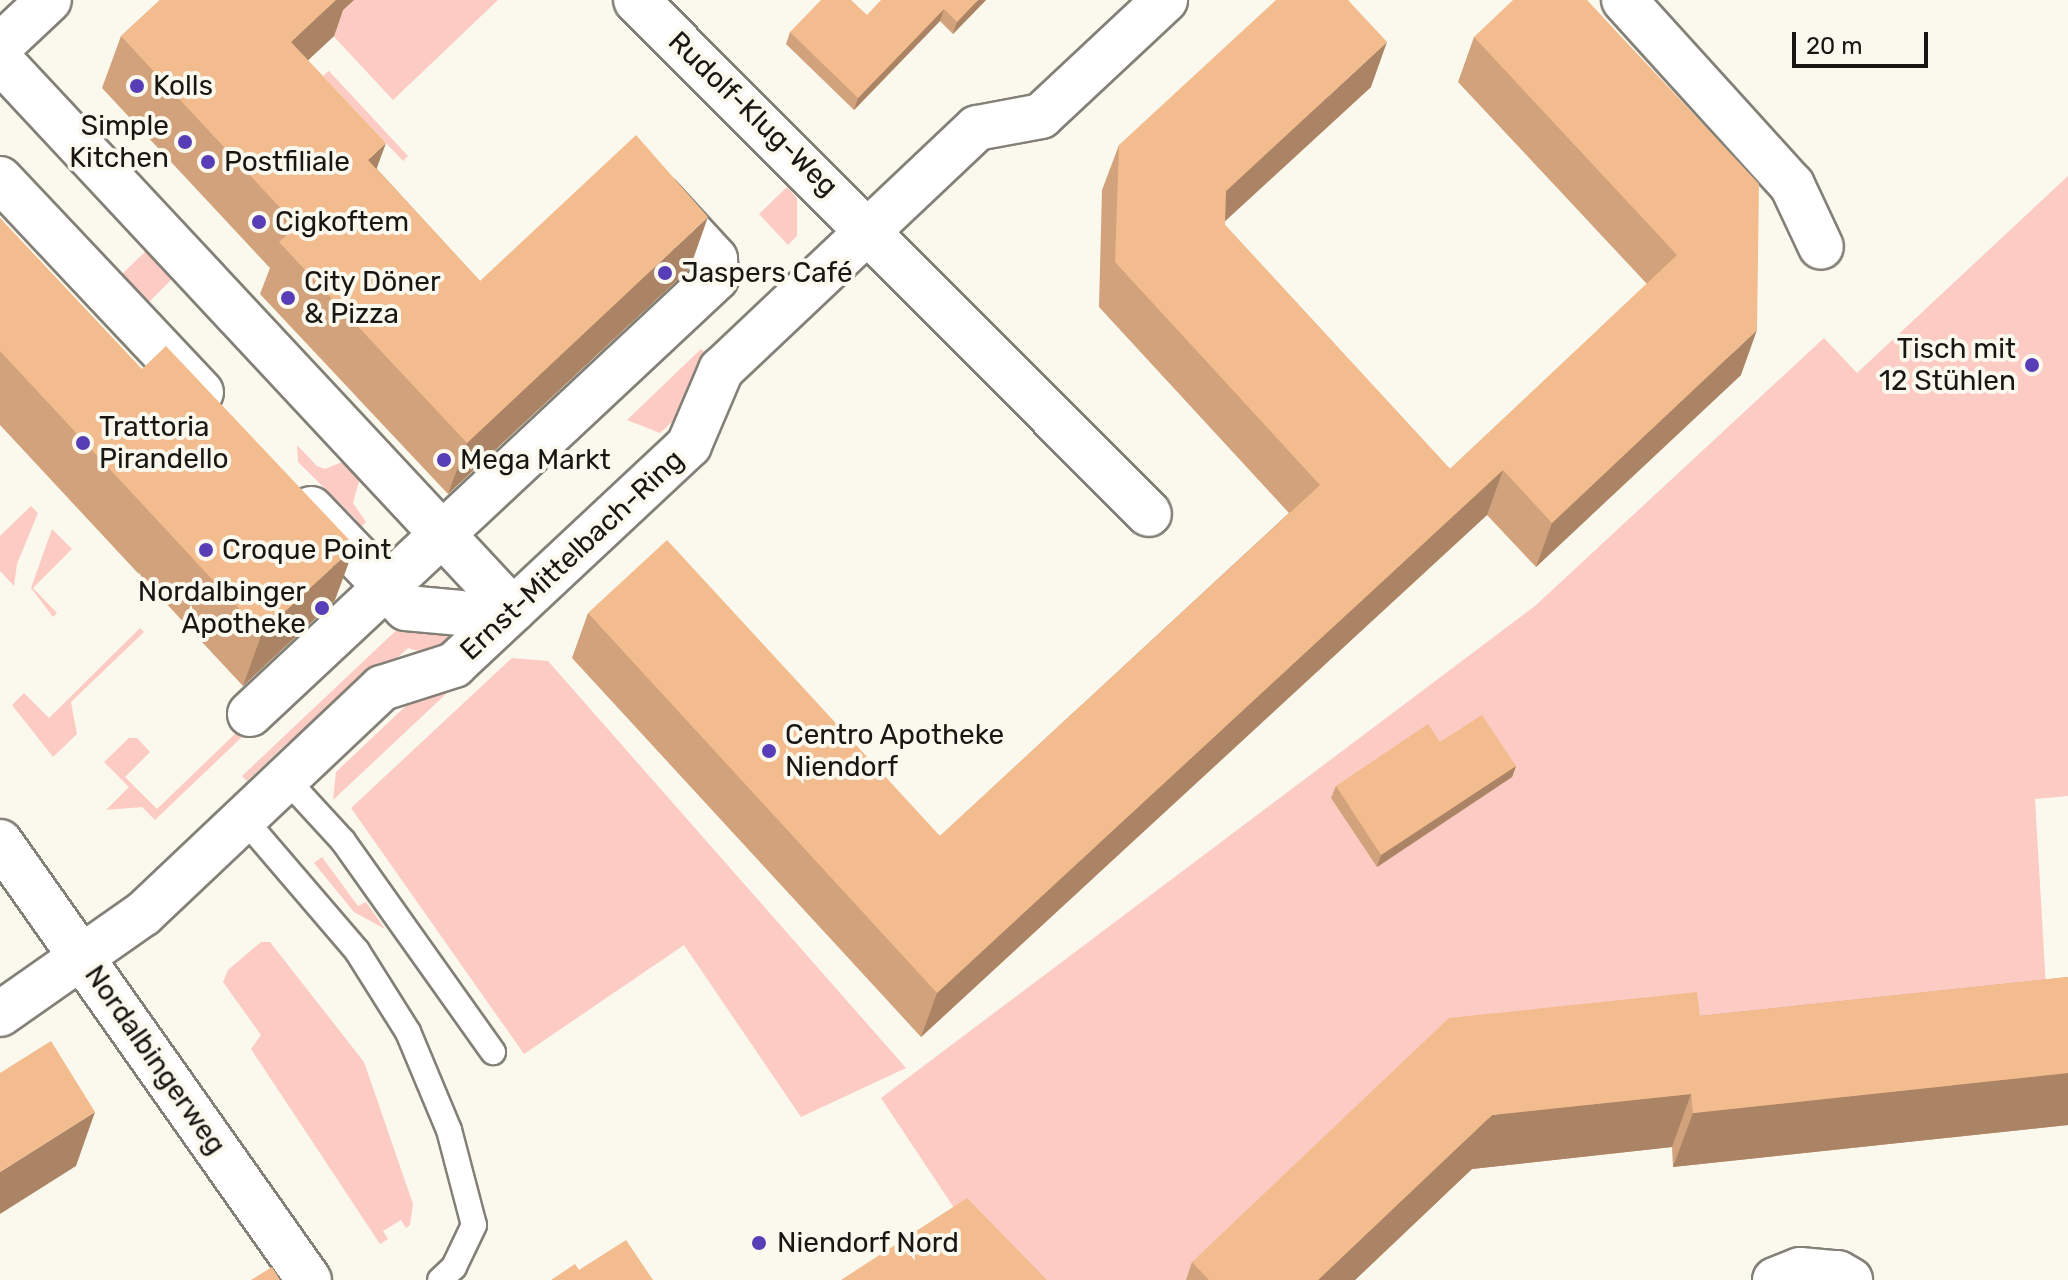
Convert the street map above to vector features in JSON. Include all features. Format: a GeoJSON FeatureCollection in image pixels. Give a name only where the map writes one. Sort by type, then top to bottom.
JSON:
{"type":"FeatureCollection","features":[{"type":"Feature","properties":{"kind":"street"},"geometry":{"type":"LineString","coordinates":[[0,46],[49,0]]}},
{"type":"Feature","properties":{"kind":"street","name":"Rudolf-Klug-Weg"},"geometry":{"type":"LineString","coordinates":[[636,0],[870,229]]}},
{"type":"Feature","properties":{"kind":"street","name":"Ernst-Mittelbach-Ring"},"geometry":{"type":"LineString","coordinates":[[0,1014],[143,914],[382,688],[454,665],[473,611],[689,445],[721,370],[977,128],[1041,116],[1165,0]]}},
{"type":"Feature","properties":{"kind":"street"},"geometry":{"type":"LineString","coordinates":[[1624,0],[1792,185],[1821,247]]}},
{"type":"Feature","properties":{"kind":"street"},"geometry":{"type":"LineString","coordinates":[[0,60],[441,536],[473,611],[406,608],[278,474]]}},
{"type":"Feature","properties":{"kind":"street"},"geometry":{"type":"LineString","coordinates":[[0,179],[225,417]]}},
{"type":"Feature","properties":{"kind":"street"},"geometry":{"type":"LineString","coordinates":[[250,714],[716,278],[715,259],[664,212]]}},
{"type":"Feature","properties":{"kind":"street"},"geometry":{"type":"LineString","coordinates":[[870,229],[1149,514]]}},
{"type":"Feature","properties":{"kind":"street","name":"Nordalbingerweg"},"geometry":{"type":"LineString","coordinates":[[0,842],[309,1280]]}},
{"type":"Feature","properties":{"kind":"street"},"geometry":{"type":"LineString","coordinates":[[1775,1280],[1800,1270],[1838,1273],[1850,1280]]}},
{"type":"Feature","properties":{"kind":"lane"},"geometry":{"type":"LineString","coordinates":[[286,779],[343,841],[493,1052]]}},
{"type":"Feature","properties":{"kind":"lane"},"geometry":{"type":"LineString","coordinates":[[244,819],[357,951],[408,1032],[449,1130],[474,1225],[454,1267],[440,1280]]}},
{"type":"Feature","properties":{"kind":"shaded area"},"geometry":{"type":"Polygon","coordinates":[[[354,0],[498,0],[393,100],[325,27],[354,0]]]}},
{"type":"Feature","properties":{"kind":"shaded area"},"geometry":{"type":"Polygon","coordinates":[[[329,71],[408,156],[403,161],[323,76],[329,71]]]}},
{"type":"Feature","properties":{"kind":"shaded area"},"geometry":{"type":"Polygon","coordinates":[[[2068,176],[2068,796],[2035,799],[2047,1005],[1417,1068],[1191,1280],[1002,1280],[881,1098],[1535,606],[1824,338],[1857,373],[2068,176]]]}},
{"type":"Feature","properties":{"kind":"shaded area"},"geometry":{"type":"Polygon","coordinates":[[[787,187],[797,198],[797,236],[788,245],[759,214],[787,187]]]}},
{"type":"Feature","properties":{"kind":"shaded area"},"geometry":{"type":"Polygon","coordinates":[[[147,250],[173,278],[147,304],[120,276],[147,250]]]}},
{"type":"Feature","properties":{"kind":"shaded area"},"geometry":{"type":"Polygon","coordinates":[[[701,349],[704,352],[676,418],[660,433],[627,420],[701,349]]]}},
{"type":"Feature","properties":{"kind":"shaded area"},"geometry":{"type":"Polygon","coordinates":[[[297,445],[317,466],[325,469],[342,462],[360,478],[353,503],[366,522],[362,526],[358,527],[356,519],[298,462],[297,445]]]}},
{"type":"Feature","properties":{"kind":"shaded area"},"geometry":{"type":"Polygon","coordinates":[[[31,506],[38,513],[17,564],[14,586],[0,571],[0,536],[31,506]]]}},
{"type":"Feature","properties":{"kind":"shaded area"},"geometry":{"type":"Polygon","coordinates":[[[52,529],[72,549],[33,588],[57,613],[53,617],[31,588],[52,529]]]}},
{"type":"Feature","properties":{"kind":"shaded area"},"geometry":{"type":"Polygon","coordinates":[[[431,618],[456,642],[432,655],[408,648],[334,715],[287,743],[247,781],[242,776],[405,622],[431,618]]]}},
{"type":"Feature","properties":{"kind":"shaded area"},"geometry":{"type":"Polygon","coordinates":[[[140,628],[144,632],[71,702],[77,734],[53,757],[12,705],[24,693],[49,718],[140,628]]]}},
{"type":"Feature","properties":{"kind":"shaded area"},"geometry":{"type":"Polygon","coordinates":[[[512,658],[548,661],[906,1068],[801,1117],[684,945],[524,1054],[351,808],[512,658]]]}},
{"type":"Feature","properties":{"kind":"shaded area"},"geometry":{"type":"Polygon","coordinates":[[[429,684],[447,693],[333,800],[336,772],[429,684]]]}},
{"type":"Feature","properties":{"kind":"shaded area"},"geometry":{"type":"Polygon","coordinates":[[[239,730],[244,735],[155,820],[142,807],[106,810],[129,787],[104,762],[129,738],[137,738],[150,752],[125,777],[157,809],[239,730]]]}},
{"type":"Feature","properties":{"kind":"shaded area"},"geometry":{"type":"Polygon","coordinates":[[[322,857],[358,906],[366,902],[385,929],[354,912],[314,863],[322,857]]]}},
{"type":"Feature","properties":{"kind":"shaded area"},"geometry":{"type":"Polygon","coordinates":[[[261,942],[270,942],[364,1062],[413,1204],[410,1225],[406,1228],[401,1220],[383,1231],[388,1239],[380,1244],[251,1049],[261,1035],[223,982],[228,970],[261,942]]]}},
{"type":"Feature","properties":{"kind":"building"},"geometry":{"type":"Polygon","coordinates":[[[160,0],[336,0],[291,42],[386,143],[368,160],[480,281],[636,135],[708,217],[467,443],[279,242],[297,226],[121,36],[160,0]]]}},
{"type":"Feature","properties":{"kind":"building"},"geometry":{"type":"Polygon","coordinates":[[[821,0],[851,0],[867,15],[881,0],[978,0],[957,22],[944,9],[858,98],[790,32],[821,0]]]}},
{"type":"Feature","properties":{"kind":"building"},"geometry":{"type":"Polygon","coordinates":[[[1276,0],[1348,0],[1387,42],[1226,191],[1225,225],[1450,469],[1677,255],[1474,37],[1513,0],[1587,0],[1759,184],[1757,330],[1552,523],[1503,470],[937,993],[588,613],[667,540],[940,836],[1320,485],[1115,262],[1119,145],[1276,0]]]}},
{"type":"Feature","properties":{"kind":"building"},"geometry":{"type":"Polygon","coordinates":[[[0,218],[142,369],[166,346],[355,546],[262,633],[0,351],[0,218]]]}},
{"type":"Feature","properties":{"kind":"building"},"geometry":{"type":"Polygon","coordinates":[[[1482,715],[1516,766],[1381,855],[1336,786],[1428,724],[1440,742],[1482,715]]]}},
{"type":"Feature","properties":{"kind":"building"},"geometry":{"type":"Polygon","coordinates":[[[2068,977],[2068,1073],[1693,1113],[1691,1094],[1492,1115],[1318,1280],[1209,1280],[1192,1262],[1449,1018],[1697,992],[1700,1016],[2068,977]]]}},
{"type":"Feature","properties":{"kind":"building"},"geometry":{"type":"Polygon","coordinates":[[[51,1041],[95,1112],[0,1172],[0,1073],[51,1041]]]}},
{"type":"Feature","properties":{"kind":"building"},"geometry":{"type":"Polygon","coordinates":[[[967,1198],[1047,1280],[841,1280],[967,1198]]]}},
{"type":"Feature","properties":{"kind":"building"},"geometry":{"type":"Polygon","coordinates":[[[626,1240],[653,1280],[551,1280],[575,1264],[579,1270],[626,1240]]]}},
{"type":"Feature","properties":{"kind":"building"},"geometry":{"type":"Polygon","coordinates":[[[272,1267],[280,1280],[251,1280],[272,1267]]]}},
{"type":"Feature","properties":{"kind":"place","name":"Kolls"},"geometry":{"type":"Point","coordinates":[137,86]}},
{"type":"Feature","properties":{"kind":"place","name":"Simple Kitchen"},"geometry":{"type":"Point","coordinates":[185,142]}},
{"type":"Feature","properties":{"kind":"place","name":"Postfiliale"},"geometry":{"type":"Point","coordinates":[208,162]}},
{"type":"Feature","properties":{"kind":"place","name":"Cigkoftem"},"geometry":{"type":"Point","coordinates":[259,222]}},
{"type":"Feature","properties":{"kind":"place","name":"Jaspers Café"},"geometry":{"type":"Point","coordinates":[665,273]}},
{"type":"Feature","properties":{"kind":"place","name":"City Döner & Pizza"},"geometry":{"type":"Point","coordinates":[288,298]}},
{"type":"Feature","properties":{"kind":"place","name":"Tisch mit 12 Stühlen"},"geometry":{"type":"Point","coordinates":[2032,365]}},
{"type":"Feature","properties":{"kind":"place","name":"Trattoria Pirandello"},"geometry":{"type":"Point","coordinates":[83,443]}},
{"type":"Feature","properties":{"kind":"place","name":"Mega Markt"},"geometry":{"type":"Point","coordinates":[444,460]}},
{"type":"Feature","properties":{"kind":"place","name":"Croque Point"},"geometry":{"type":"Point","coordinates":[206,550]}},
{"type":"Feature","properties":{"kind":"place","name":"Nordalbinger Apotheke"},"geometry":{"type":"Point","coordinates":[322,608]}},
{"type":"Feature","properties":{"kind":"place","name":"Centro Apotheke Niendorf"},"geometry":{"type":"Point","coordinates":[769,751]}},
{"type":"Feature","properties":{"kind":"place","name":"Niendorf Nord"},"geometry":{"type":"Point","coordinates":[759,1243]}}]}
